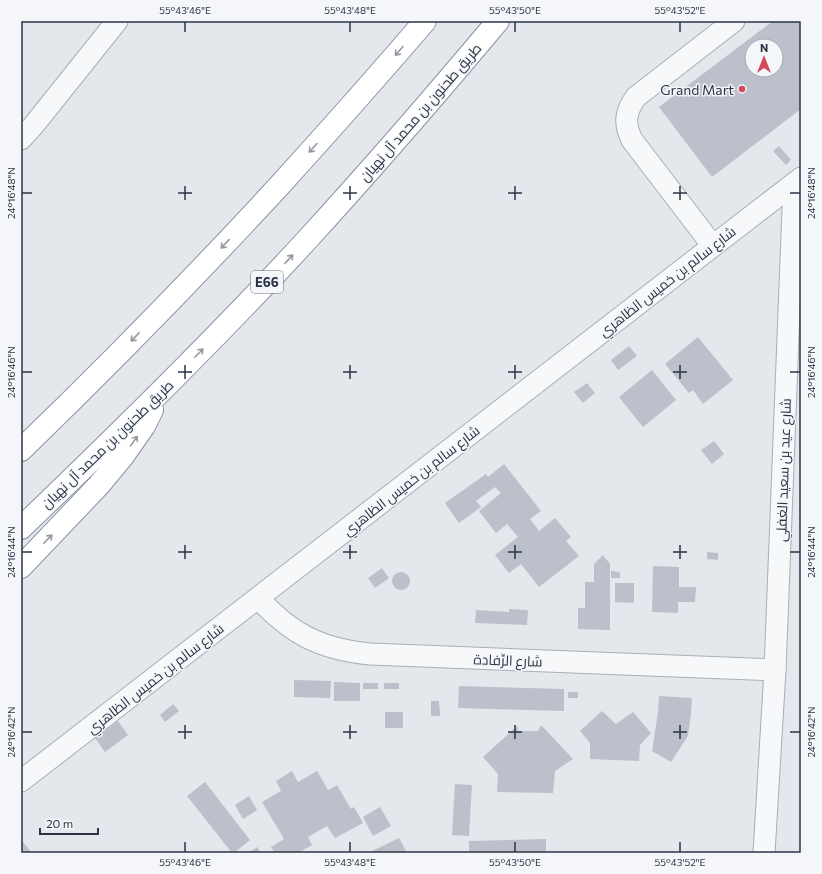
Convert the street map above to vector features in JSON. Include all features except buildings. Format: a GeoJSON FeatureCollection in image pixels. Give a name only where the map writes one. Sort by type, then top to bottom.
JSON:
{"type":"FeatureCollection","features":[{"type":"Feature","properties":{"kind":"highway"},"geometry":{"type":"LineString","coordinates":[[21,450],[116,356],[279,186],[425,21]]}},
{"type":"Feature","properties":{"kind":"highway","name":"طريق طحنون بن محمد آل نهيان"},"geometry":{"type":"LineString","coordinates":[[21,528],[221,330],[304,243],[374,166],[498,21]]}},
{"type":"Feature","properties":{"kind":"highway"},"geometry":{"type":"LineString","coordinates":[[21,567],[99,485],[123,456],[144,426],[160,391]]}},
{"type":"Feature","properties":{"kind":"street"},"geometry":{"type":"LineString","coordinates":[[21,139],[116,21]]}},
{"type":"Feature","properties":{"kind":"street"},"geometry":{"type":"LineString","coordinates":[[713,246],[632,140],[626,118],[628,110],[636,97],[734,21]]}},
{"type":"Feature","properties":{"kind":"street","name":"شارع سالم بن خميس الظاهري"},"geometry":{"type":"LineString","coordinates":[[21,781],[798,181]]}},
{"type":"Feature","properties":{"kind":"street","name":"شارع عيد بن سعيد الغفلي"},"geometry":{"type":"LineString","coordinates":[[764,853],[775,670],[798,181]]}},
{"type":"Feature","properties":{"kind":"street","name":"شارع الرِّفادة"},"geometry":{"type":"LineString","coordinates":[[258,598],[270,612],[284,624],[300,634],[316,642],[351,652],[775,670]]}},
{"type":"Feature","properties":{"kind":"place","name":"Grand Mart"},"geometry":{"type":"Point","coordinates":[742,89]}}]}
